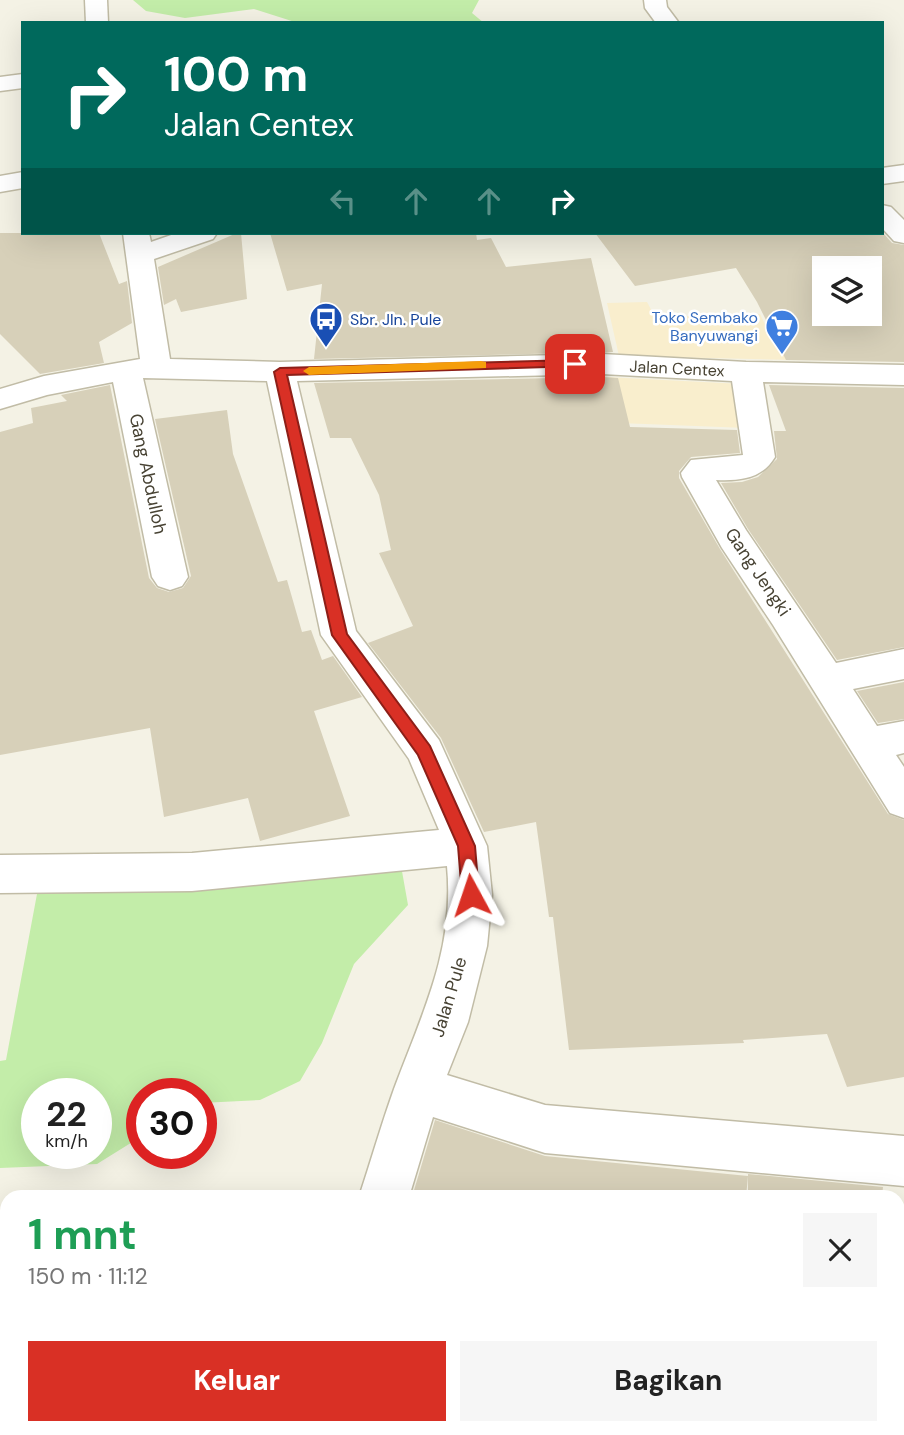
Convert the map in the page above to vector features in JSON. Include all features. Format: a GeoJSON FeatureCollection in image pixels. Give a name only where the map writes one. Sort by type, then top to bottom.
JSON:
{"type":"FeatureCollection","features":[{"type":"Feature","properties":{"kind":"street"},"geometry":{"type":"LineString","coordinates":[[96,0],[97,21]]}},
{"type":"Feature","properties":{"kind":"street"},"geometry":{"type":"LineString","coordinates":[[655,0],[656,8],[666,21]]}},
{"type":"Feature","properties":{"kind":"street"},"geometry":{"type":"LineString","coordinates":[[0,85],[21,81]]}},
{"type":"Feature","properties":{"kind":"street"},"geometry":{"type":"LineString","coordinates":[[884,176],[904,173]]}},
{"type":"Feature","properties":{"kind":"street"},"geometry":{"type":"LineString","coordinates":[[0,184],[21,180]]}},
{"type":"Feature","properties":{"kind":"street"},"geometry":{"type":"LineString","coordinates":[[884,215],[904,235]]}},
{"type":"Feature","properties":{"kind":"street"},"geometry":{"type":"LineString","coordinates":[[137,244],[191,235]]}},
{"type":"Feature","properties":{"kind":"street","name":"Gang Abdulloh"},"geometry":{"type":"LineString","coordinates":[[137,244],[141,369],[170,577]]}},
{"type":"Feature","properties":{"kind":"street","name":"Jalan Centex"},"geometry":{"type":"LineString","coordinates":[[0,399],[44,386],[141,369],[280,372],[602,363],[746,372],[904,375]]}},
{"type":"Feature","properties":{"kind":"street","name":"Jalan Pule"},"geometry":{"type":"LineString","coordinates":[[280,372],[339,635],[425,751],[466,846],[471,895],[465,946],[444,1022],[418,1089],[386,1190]]}},
{"type":"Feature","properties":{"kind":"street","name":"Gang Jengki"},"geometry":{"type":"LineString","coordinates":[[746,372],[759,457],[757,462],[748,467],[703,468],[697,473],[698,477],[734,539],[828,679],[886,741],[904,801]]}},
{"type":"Feature","properties":{"kind":"street"},"geometry":{"type":"LineString","coordinates":[[828,679],[904,664]]}},
{"type":"Feature","properties":{"kind":"street"},"geometry":{"type":"LineString","coordinates":[[0,874],[192,872],[466,846]]}},
{"type":"Feature","properties":{"kind":"street"},"geometry":{"type":"LineString","coordinates":[[418,1089],[545,1129],[904,1161]]}},
{"type":"Feature","properties":{"kind":"shaded area"},"geometry":{"type":"Polygon","coordinates":[[[647,302],[655,317],[760,314],[771,337],[790,337],[796,360],[619,356],[607,303],[647,302]]]}},
{"type":"Feature","properties":{"kind":"shaded area"},"geometry":{"type":"Polygon","coordinates":[[[585,376],[742,384],[747,428],[594,422],[585,376]]]}},
{"type":"Feature","properties":{"kind":"green space"},"geometry":{"type":"Polygon","coordinates":[[[133,0],[479,0],[472,13],[482,21],[292,21],[254,9],[185,18],[146,11],[133,0]]]}},
{"type":"Feature","properties":{"kind":"green space"},"geometry":{"type":"Polygon","coordinates":[[[400,860],[408,905],[354,964],[322,1043],[300,1081],[260,1100],[217,1102],[217,1078],[126,1078],[126,1146],[112,1155],[112,1078],[21,1078],[21,1167],[0,1168],[0,1061],[6,1060],[37,894],[196,883],[400,860]]]}},
{"type":"Feature","properties":{"kind":"building"},"geometry":{"type":"Polygon","coordinates":[[[0,233],[100,235],[119,284],[127,281],[132,323],[99,342],[104,363],[40,374],[0,334],[0,233]]]}},
{"type":"Feature","properties":{"kind":"building"},"geometry":{"type":"Polygon","coordinates":[[[884,234],[892,243],[904,245],[904,362],[786,360],[757,302],[736,268],[635,286],[597,235],[884,234]]]}},
{"type":"Feature","properties":{"kind":"building"},"geometry":{"type":"Polygon","coordinates":[[[232,235],[241,235],[247,299],[181,312],[176,299],[164,305],[158,267],[232,235]]]}},
{"type":"Feature","properties":{"kind":"building"},"geometry":{"type":"Polygon","coordinates":[[[271,235],[476,235],[477,240],[491,238],[506,267],[591,258],[613,352],[314,359],[322,284],[287,291],[271,235]]]}},
{"type":"Feature","properties":{"kind":"building"},"geometry":{"type":"Polygon","coordinates":[[[618,378],[630,427],[737,430],[740,453],[691,457],[679,471],[679,478],[720,549],[888,814],[904,820],[904,1077],[847,1087],[827,1034],[743,1040],[744,1043],[569,1050],[553,917],[549,917],[536,822],[484,832],[441,738],[368,643],[413,626],[379,553],[391,550],[379,495],[351,438],[330,438],[314,383],[618,378]]]}},
{"type":"Feature","properties":{"kind":"building"},"geometry":{"type":"Polygon","coordinates":[[[110,385],[149,578],[157,588],[169,592],[183,588],[191,576],[155,419],[227,410],[233,454],[278,582],[287,580],[302,632],[311,630],[322,660],[333,656],[362,697],[314,711],[350,816],[260,841],[248,798],[164,817],[150,728],[0,755],[0,432],[33,423],[31,408],[67,401],[61,395],[110,385]]]}},
{"type":"Feature","properties":{"kind":"building"},"geometry":{"type":"Polygon","coordinates":[[[769,385],[904,388],[904,647],[837,660],[748,529],[721,483],[742,482],[758,477],[777,459],[774,431],[786,431],[769,385]]]}},
{"type":"Feature","properties":{"kind":"building"},"geometry":{"type":"Polygon","coordinates":[[[904,682],[904,719],[878,723],[857,691],[904,682]]]}},
{"type":"Feature","properties":{"kind":"building"},"geometry":{"type":"Polygon","coordinates":[[[435,1120],[545,1156],[748,1176],[747,1190],[414,1190],[435,1120]]]}},
{"type":"Feature","properties":{"kind":"building"},"geometry":{"type":"Polygon","coordinates":[[[748,1174],[883,1187],[883,1190],[748,1190],[748,1174]]]}},
{"type":"Feature","properties":{"kind":"slow traffic"},"geometry":{"type":"LineString","coordinates":[[309,371],[481,365]]}},
{"type":"Feature","properties":{"kind":"place","name":"Sbr. Jln. Pule"},"geometry":{"type":"Point","coordinates":[326,349]}},
{"type":"Feature","properties":{"kind":"place","name":"Toko Sembako Banyuwangi"},"geometry":{"type":"Point","coordinates":[782,356]}},
{"type":"Feature","properties":{"kind":"route"},"geometry":{"type":"LineString","coordinates":[[471,895],[466,846],[425,751],[339,635],[280,372],[494,364],[575,364]]}}]}
